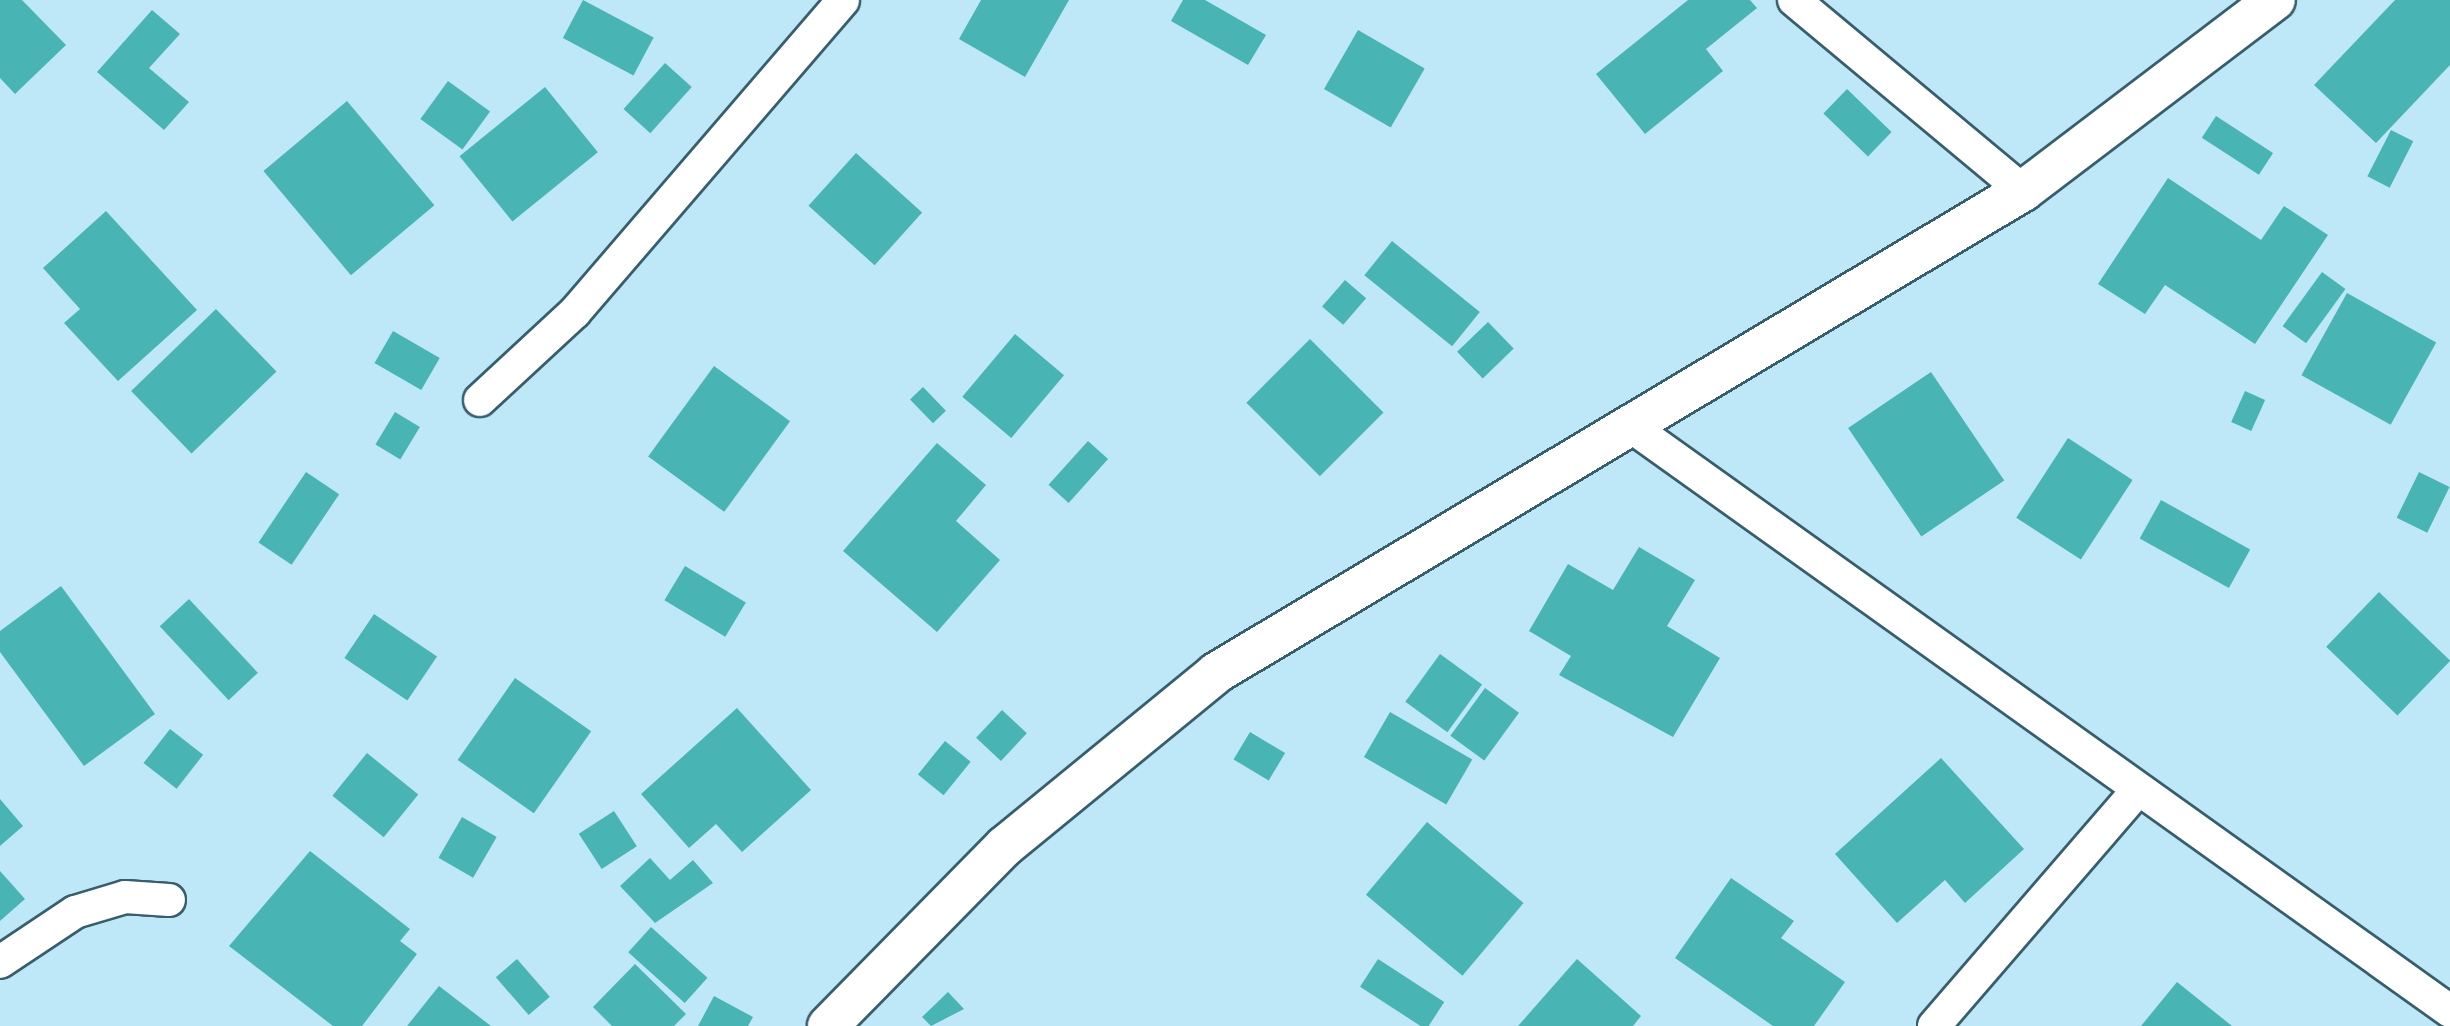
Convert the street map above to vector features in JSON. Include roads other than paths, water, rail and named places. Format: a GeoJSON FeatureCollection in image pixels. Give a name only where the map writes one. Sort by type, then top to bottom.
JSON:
{"type":"FeatureCollection","features":[{"type":"Feature","properties":{"kind":"street"},"geometry":{"type":"LineString","coordinates":[[480,400],[575,312],[843,0]]}},
{"type":"Feature","properties":{"kind":"street"},"geometry":{"type":"LineString","coordinates":[[1794,0],[2023,191]]}},
{"type":"Feature","properties":{"kind":"street"},"geometry":{"type":"LineString","coordinates":[[828,1026],[1005,846],[1216,673],[2023,191],[2276,0]]}},
{"type":"Feature","properties":{"kind":"street"},"geometry":{"type":"LineString","coordinates":[[1628,425],[2135,794],[2450,1011]]}},
{"type":"Feature","properties":{"kind":"street"},"geometry":{"type":"LineString","coordinates":[[1934,1026],[2135,794]]}},
{"type":"Feature","properties":{"kind":"street"},"geometry":{"type":"LineString","coordinates":[[0,962],[75,912],[126,897],[169,900]]}}]}
